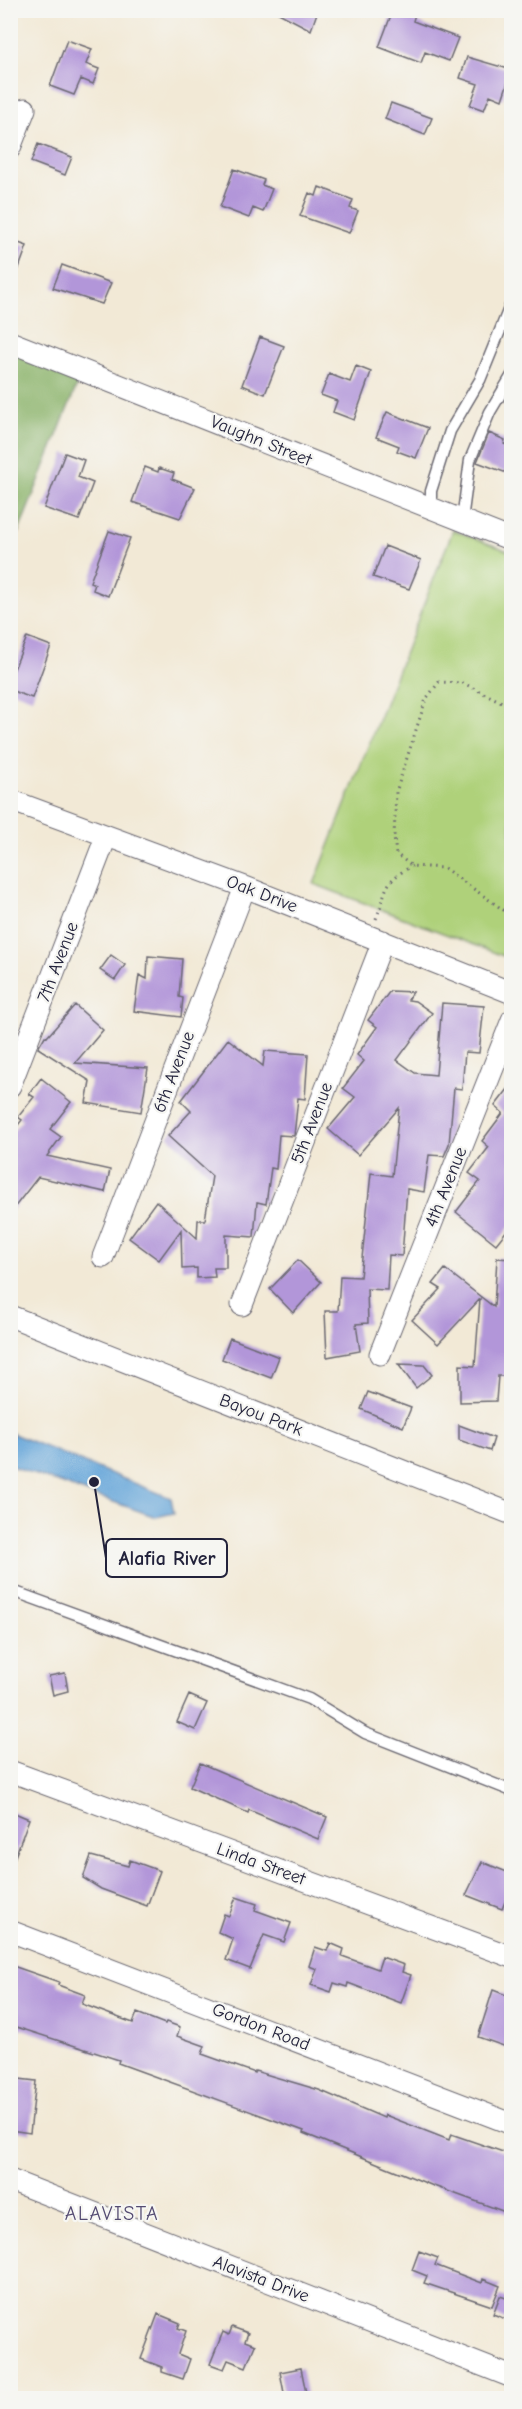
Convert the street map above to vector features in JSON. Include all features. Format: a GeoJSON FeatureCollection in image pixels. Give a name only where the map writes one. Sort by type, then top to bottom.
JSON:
{"type":"FeatureCollection","features":[{"type":"Feature","properties":{"kind":"street"},"geometry":{"type":"LineString","coordinates":[[10,148],[25,109]]}},
{"type":"Feature","properties":{"kind":"street","name":"Vaughn Street"},"geometry":{"type":"LineString","coordinates":[[10,342],[512,540]]}},
{"type":"Feature","properties":{"kind":"street","name":"Oak Drive"},"geometry":{"type":"LineString","coordinates":[[10,800],[245,887],[512,993]]}},
{"type":"Feature","properties":{"kind":"street","name":"7th Avenue"},"geometry":{"type":"LineString","coordinates":[[10,1086],[106,837]]}},
{"type":"Feature","properties":{"kind":"street","name":"6th Avenue"},"geometry":{"type":"LineString","coordinates":[[103,1257],[245,887]]}},
{"type":"Feature","properties":{"kind":"street","name":"5th Avenue"},"geometry":{"type":"LineString","coordinates":[[242,1305],[376,938]]}},
{"type":"Feature","properties":{"kind":"street","name":"4th Avenue"},"geometry":{"type":"LineString","coordinates":[[380,1354],[512,1020]]}},
{"type":"Feature","properties":{"kind":"street","name":"Bayou Park"},"geometry":{"type":"LineString","coordinates":[[10,1316],[512,1514]]}},
{"type":"Feature","properties":{"kind":"street","name":"Linda Street"},"geometry":{"type":"LineString","coordinates":[[10,1771],[512,1957]]}},
{"type":"Feature","properties":{"kind":"street","name":"Gordon Road"},"geometry":{"type":"LineString","coordinates":[[10,1931],[512,2124]]}},
{"type":"Feature","properties":{"kind":"street","name":"Alavista Drive"},"geometry":{"type":"LineString","coordinates":[[10,2180],[512,2377]]}},
{"type":"Feature","properties":{"kind":"lane"},"geometry":{"type":"LineString","coordinates":[[431,508],[431,491],[450,431],[480,380],[512,301]]}},
{"type":"Feature","properties":{"kind":"lane"},"geometry":{"type":"LineString","coordinates":[[462,520],[470,459],[490,412],[512,375]]}},
{"type":"Feature","properties":{"kind":"lane"},"geometry":{"type":"LineString","coordinates":[[10,1590],[309,1699],[364,1733],[512,1791]]}},
{"type":"Feature","properties":{"kind":"path"},"geometry":{"type":"LineString","coordinates":[[412,866],[396,854],[394,837],[396,792],[426,699],[439,682],[464,683],[512,707]]}},
{"type":"Feature","properties":{"kind":"path"},"geometry":{"type":"LineString","coordinates":[[376,938],[385,889],[394,876],[412,866],[444,868],[512,916]]}},
{"type":"Feature","properties":{"kind":"green space"},"geometry":{"type":"Polygon","coordinates":[[[11,352],[79,380],[11,551],[11,352]]]}},
{"type":"Feature","properties":{"kind":"green space"},"geometry":{"type":"Polygon","coordinates":[[[453,530],[511,552],[511,959],[314,884],[453,530]]]}},
{"type":"Feature","properties":{"kind":"water"},"geometry":{"type":"Polygon","coordinates":[[[11,1433],[171,1498],[174,1513],[156,1517],[11,1466],[11,1433]]]}},
{"type":"Feature","properties":{"kind":"building"},"geometry":{"type":"Polygon","coordinates":[[[273,10],[318,10],[311,30],[273,10]]]}},
{"type":"Feature","properties":{"kind":"building"},"geometry":{"type":"Polygon","coordinates":[[[393,10],[405,10],[415,14],[413,21],[458,38],[449,61],[425,52],[421,63],[379,47],[393,10]]]}},
{"type":"Feature","properties":{"kind":"building"},"geometry":{"type":"Polygon","coordinates":[[[67,40],[92,49],[86,64],[99,69],[93,84],[81,79],[74,95],[50,86],[67,40]]]}},
{"type":"Feature","properties":{"kind":"building"},"geometry":{"type":"Polygon","coordinates":[[[467,57],[512,70],[502,100],[490,95],[484,110],[470,105],[478,84],[460,78],[467,57]]]}},
{"type":"Feature","properties":{"kind":"building"},"geometry":{"type":"Polygon","coordinates":[[[391,103],[432,118],[425,135],[385,119],[391,103]]]}},
{"type":"Feature","properties":{"kind":"building"},"geometry":{"type":"Polygon","coordinates":[[[38,144],[72,157],[65,175],[31,162],[38,144]]]}},
{"type":"Feature","properties":{"kind":"building"},"geometry":{"type":"Polygon","coordinates":[[[234,169],[264,180],[262,185],[272,189],[263,212],[253,208],[249,218],[220,207],[234,169]]]}},
{"type":"Feature","properties":{"kind":"building"},"geometry":{"type":"Polygon","coordinates":[[[319,187],[353,200],[350,208],[358,211],[349,233],[300,216],[309,193],[316,196],[319,187]]]}},
{"type":"Feature","properties":{"kind":"building"},"geometry":{"type":"Polygon","coordinates":[[[10,240],[27,246],[12,287],[10,286],[10,240]]]}},
{"type":"Feature","properties":{"kind":"building"},"geometry":{"type":"Polygon","coordinates":[[[62,265],[111,283],[102,304],[53,288],[62,265]]]}},
{"type":"Feature","properties":{"kind":"building"},"geometry":{"type":"Polygon","coordinates":[[[260,337],[284,346],[265,394],[242,385],[260,337]]]}},
{"type":"Feature","properties":{"kind":"building"},"geometry":{"type":"Polygon","coordinates":[[[356,366],[371,372],[354,420],[333,412],[337,401],[321,395],[329,374],[350,382],[356,366]]]}},
{"type":"Feature","properties":{"kind":"building"},"geometry":{"type":"Polygon","coordinates":[[[387,412],[428,428],[416,458],[397,451],[399,446],[376,437],[387,412]]]}},
{"type":"Feature","properties":{"kind":"building"},"geometry":{"type":"Polygon","coordinates":[[[489,433],[505,440],[504,444],[512,447],[512,475],[477,462],[489,433]]]}},
{"type":"Feature","properties":{"kind":"building"},"geometry":{"type":"Polygon","coordinates":[[[65,453],[84,460],[78,477],[93,483],[79,520],[44,508],[65,453]]]}},
{"type":"Feature","properties":{"kind":"building"},"geometry":{"type":"Polygon","coordinates":[[[145,467],[158,472],[159,468],[174,473],[172,479],[195,488],[180,518],[132,502],[145,467]]]}},
{"type":"Feature","properties":{"kind":"building"},"geometry":{"type":"Polygon","coordinates":[[[109,531],[130,538],[108,596],[93,590],[95,584],[90,582],[109,531]]]}},
{"type":"Feature","properties":{"kind":"building"},"geometry":{"type":"Polygon","coordinates":[[[385,546],[421,560],[409,589],[373,577],[385,546]]]}},
{"type":"Feature","properties":{"kind":"building"},"geometry":{"type":"Polygon","coordinates":[[[27,637],[51,646],[32,698],[10,690],[10,679],[27,637]]]}},
{"type":"Feature","properties":{"kind":"building"},"geometry":{"type":"Polygon","coordinates":[[[111,955],[125,965],[115,980],[100,970],[111,955]]]}},
{"type":"Feature","properties":{"kind":"building"},"geometry":{"type":"Polygon","coordinates":[[[148,956],[182,959],[179,997],[183,998],[181,1017],[134,1011],[139,975],[147,979],[148,956]]]}},
{"type":"Feature","properties":{"kind":"building"},"geometry":{"type":"Polygon","coordinates":[[[390,991],[413,992],[408,1000],[415,1001],[432,1013],[397,1060],[415,1073],[436,1075],[442,1003],[484,1006],[479,1053],[465,1052],[462,1089],[454,1088],[449,1144],[444,1156],[429,1155],[424,1192],[407,1189],[402,1256],[389,1255],[387,1290],[367,1289],[368,1323],[356,1324],[360,1351],[327,1357],[325,1311],[338,1311],[340,1276],[360,1277],[371,1173],[392,1176],[399,1108],[358,1155],[328,1129],[355,1097],[343,1088],[364,1061],[357,1055],[377,1027],[368,1020],[390,991]]]}},
{"type":"Feature","properties":{"kind":"building"},"geometry":{"type":"Polygon","coordinates":[[[75,1005],[103,1030],[75,1063],[148,1068],[141,1112],[86,1103],[90,1081],[38,1048],[45,1036],[47,1037],[75,1005]]]}},
{"type":"Feature","properties":{"kind":"building"},"geometry":{"type":"Polygon","coordinates":[[[228,1039],[263,1066],[265,1051],[308,1054],[305,1099],[298,1098],[294,1136],[279,1135],[276,1169],[271,1168],[266,1204],[257,1202],[254,1237],[226,1235],[226,1268],[214,1268],[215,1277],[197,1278],[197,1268],[182,1269],[181,1230],[159,1260],[129,1238],[156,1201],[197,1238],[198,1220],[205,1220],[212,1176],[168,1136],[191,1111],[181,1101],[228,1039]]]}},
{"type":"Feature","properties":{"kind":"building"},"geometry":{"type":"Polygon","coordinates":[[[41,1078],[71,1102],[50,1129],[61,1137],[47,1156],[110,1170],[105,1192],[38,1177],[10,1213],[10,1135],[22,1120],[18,1117],[34,1097],[29,1094],[41,1078]]]}},
{"type":"Feature","properties":{"kind":"building"},"geometry":{"type":"Polygon","coordinates":[[[512,1084],[512,1224],[496,1244],[456,1212],[480,1181],[469,1173],[489,1147],[482,1141],[503,1113],[495,1106],[512,1084]]]}},
{"type":"Feature","properties":{"kind":"building"},"geometry":{"type":"Polygon","coordinates":[[[497,1258],[512,1259],[512,1343],[507,1343],[506,1376],[498,1376],[496,1401],[460,1402],[460,1365],[475,1366],[480,1299],[438,1344],[412,1320],[441,1289],[433,1284],[445,1269],[494,1307],[497,1258]]]}},
{"type":"Feature","properties":{"kind":"building"},"geometry":{"type":"Polygon","coordinates":[[[298,1260],[321,1282],[293,1313],[270,1289],[298,1260]]]}},
{"type":"Feature","properties":{"kind":"building"},"geometry":{"type":"Polygon","coordinates":[[[230,1338],[279,1357],[271,1378],[222,1359],[230,1338]]]}},
{"type":"Feature","properties":{"kind":"building"},"geometry":{"type":"Polygon","coordinates":[[[398,1364],[424,1365],[432,1375],[416,1388],[398,1364]]]}},
{"type":"Feature","properties":{"kind":"building"},"geometry":{"type":"Polygon","coordinates":[[[368,1392],[411,1408],[403,1427],[361,1409],[368,1392]]]}},
{"type":"Feature","properties":{"kind":"building"},"geometry":{"type":"Polygon","coordinates":[[[459,1425],[494,1438],[490,1451],[459,1440],[459,1425]]]}},
{"type":"Feature","properties":{"kind":"building"},"geometry":{"type":"Polygon","coordinates":[[[65,1673],[68,1691],[53,1695],[49,1676],[65,1673]]]}},
{"type":"Feature","properties":{"kind":"building"},"geometry":{"type":"Polygon","coordinates":[[[189,1695],[207,1703],[195,1730],[177,1722],[189,1695]]]}},
{"type":"Feature","properties":{"kind":"building"},"geometry":{"type":"Polygon","coordinates":[[[200,1763],[327,1817],[318,1839],[249,1810],[248,1813],[190,1787],[200,1763]]]}},
{"type":"Feature","properties":{"kind":"building"},"geometry":{"type":"Polygon","coordinates":[[[10,1811],[29,1819],[12,1865],[10,1865],[10,1811]]]}},
{"type":"Feature","properties":{"kind":"building"},"geometry":{"type":"Polygon","coordinates":[[[91,1856],[128,1866],[130,1860],[160,1871],[147,1906],[101,1889],[83,1878],[91,1856]]]}},
{"type":"Feature","properties":{"kind":"building"},"geometry":{"type":"Polygon","coordinates":[[[482,1862],[512,1874],[512,1885],[502,1909],[466,1895],[482,1862]]]}},
{"type":"Feature","properties":{"kind":"building"},"geometry":{"type":"Polygon","coordinates":[[[236,1897],[257,1904],[255,1910],[291,1923],[284,1942],[264,1935],[250,1969],[226,1960],[233,1939],[218,1932],[224,1914],[229,1916],[236,1897]]]}},
{"type":"Feature","properties":{"kind":"building"},"geometry":{"type":"Polygon","coordinates":[[[330,1943],[344,1949],[342,1956],[378,1969],[382,1957],[404,1965],[402,1972],[411,1975],[401,2003],[348,1983],[347,1987],[334,1983],[331,1992],[311,1985],[317,1969],[309,1966],[315,1947],[327,1951],[330,1943]]]}},
{"type":"Feature","properties":{"kind":"building"},"geometry":{"type":"Polygon","coordinates":[[[10,1965],[59,1982],[58,1985],[85,1995],[82,2004],[133,2023],[137,2013],[180,2027],[177,2036],[205,2046],[202,2054],[255,2073],[255,2071],[319,2090],[384,2118],[385,2115],[449,2140],[451,2134],[512,2155],[512,2205],[508,2213],[431,2185],[303,2133],[304,2131],[118,2063],[119,2060],[10,2025],[10,1965]]]}},
{"type":"Feature","properties":{"kind":"building"},"geometry":{"type":"Polygon","coordinates":[[[493,1990],[509,1996],[508,2005],[512,2006],[512,2049],[478,2037],[493,1990]]]}},
{"type":"Feature","properties":{"kind":"building"},"geometry":{"type":"Polygon","coordinates":[[[10,2078],[36,2081],[30,2133],[10,2130],[10,2078]]]}},
{"type":"Feature","properties":{"kind":"building"},"geometry":{"type":"Polygon","coordinates":[[[419,2251],[438,2258],[435,2265],[482,2283],[483,2279],[500,2286],[492,2306],[424,2283],[427,2276],[412,2270],[419,2251]]]}},
{"type":"Feature","properties":{"kind":"building"},"geometry":{"type":"Polygon","coordinates":[[[500,2296],[512,2300],[508,2320],[493,2314],[500,2296]]]}},
{"type":"Feature","properties":{"kind":"building"},"geometry":{"type":"Polygon","coordinates":[[[158,2314],[180,2323],[178,2328],[186,2331],[178,2354],[190,2359],[183,2379],[162,2372],[162,2367],[141,2359],[158,2314]]]}},
{"type":"Feature","properties":{"kind":"building"},"geometry":{"type":"Polygon","coordinates":[[[232,2327],[248,2333],[245,2341],[255,2345],[246,2367],[228,2360],[224,2369],[210,2364],[223,2332],[229,2335],[232,2327]]]}},
{"type":"Feature","properties":{"kind":"building"},"geometry":{"type":"Polygon","coordinates":[[[301,2368],[307,2398],[285,2398],[280,2372],[301,2368]]]}},
{"type":"Feature","properties":{"kind":"place","name":"Alafia River"},"geometry":{"type":"Point","coordinates":[94,1482]}},
{"type":"Feature","properties":{"kind":"district","name":"ALAVISTA"},"geometry":{"type":"Point","coordinates":[112,2213]}}]}
